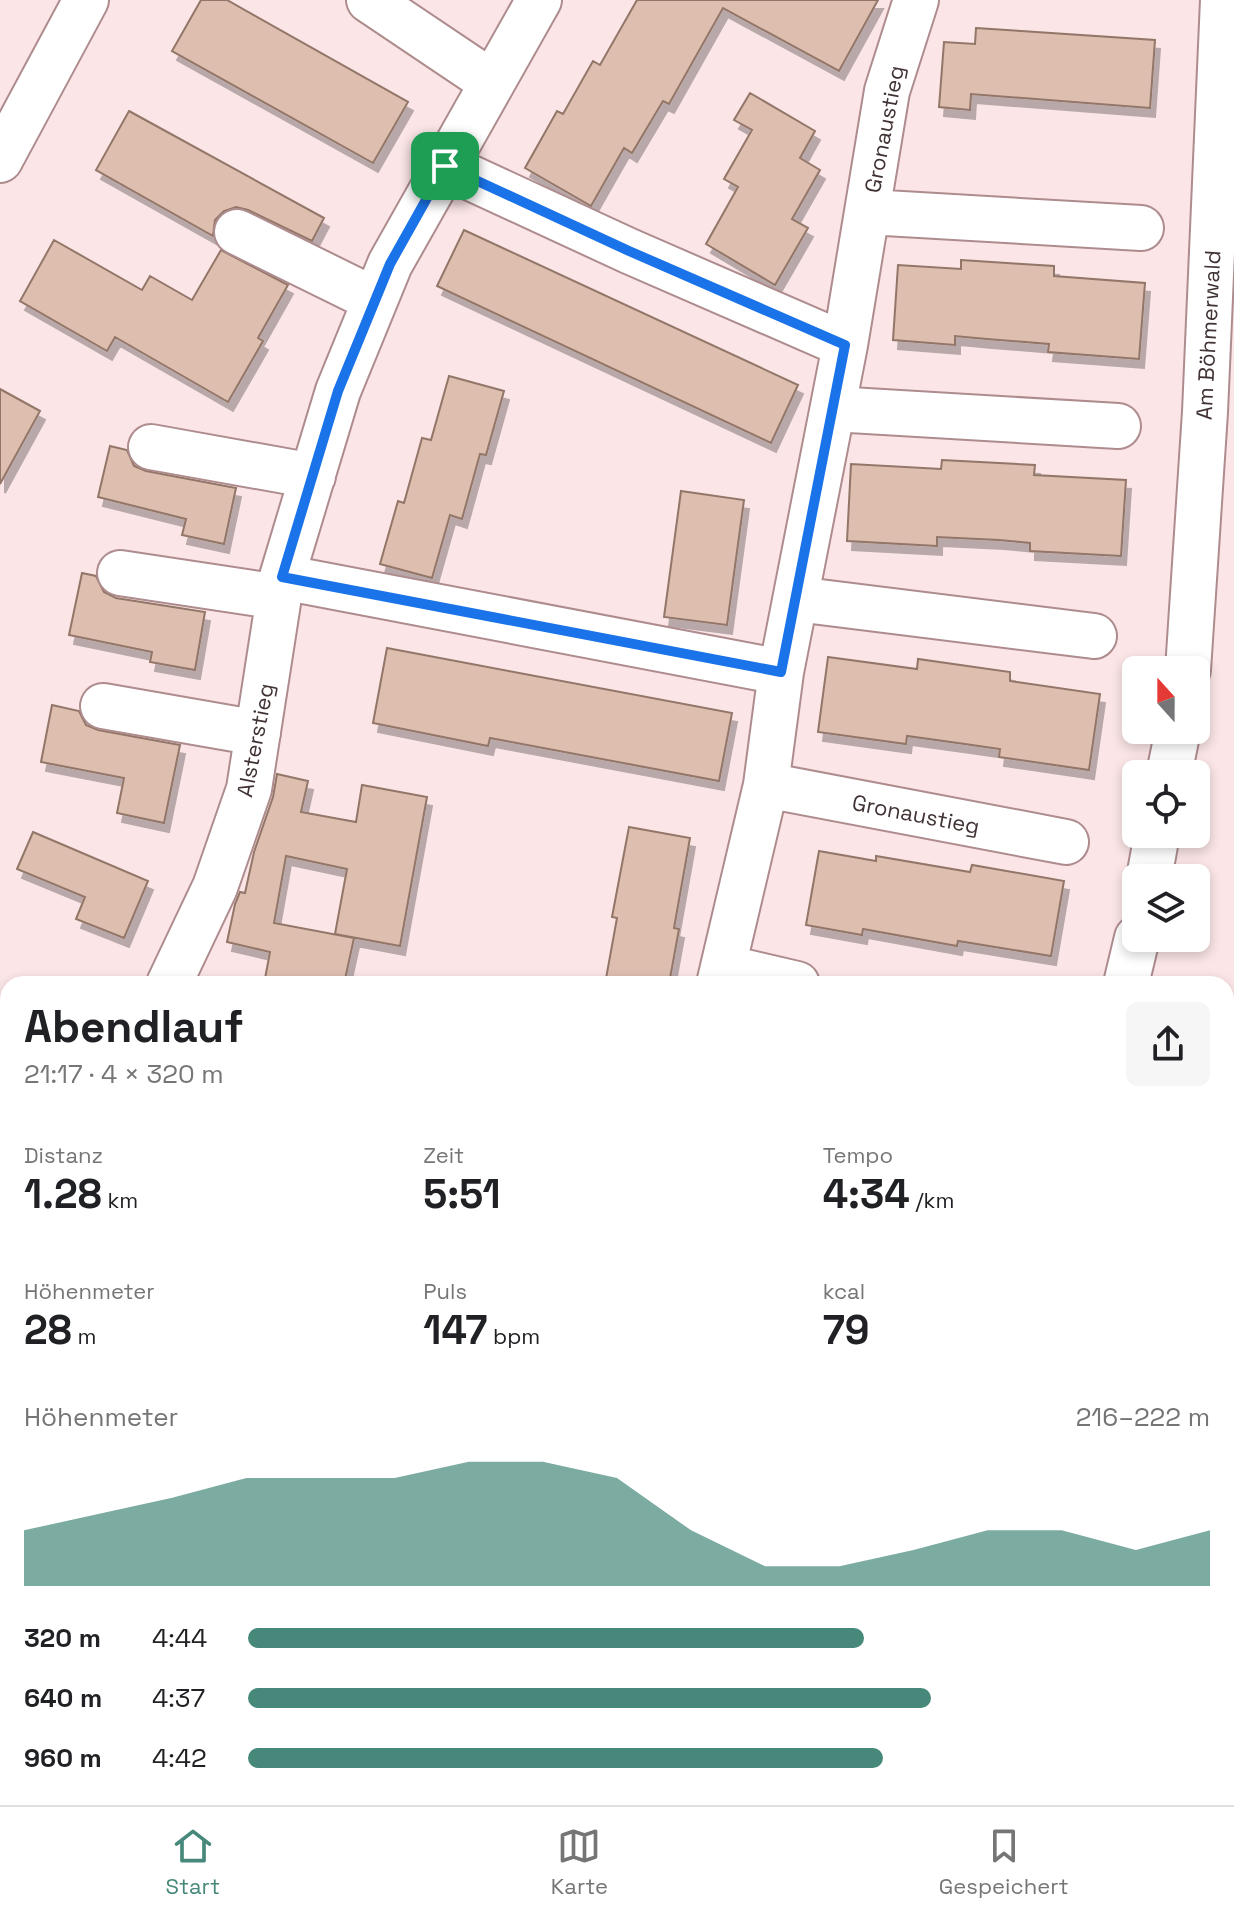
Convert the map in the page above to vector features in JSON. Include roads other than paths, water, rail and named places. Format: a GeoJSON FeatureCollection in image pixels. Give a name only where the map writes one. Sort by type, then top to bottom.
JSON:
{"type":"FeatureCollection","features":[{"type":"Feature","properties":{"kind":"street"},"geometry":{"type":"LineString","coordinates":[[0,160],[86,0]]}},
{"type":"Feature","properties":{"kind":"street"},"geometry":{"type":"LineString","coordinates":[[369,0],[491,82]]}},
{"type":"Feature","properties":{"kind":"street","name":"Alsterstieg"},"geometry":{"type":"LineString","coordinates":[[173,976],[215,887],[249,789],[281,587],[338,391],[390,264],[539,0]]}},
{"type":"Feature","properties":{"kind":"street","name":"Gronaustieg"},"geometry":{"type":"LineString","coordinates":[[722,975],[766,785],[781,672],[845,345],[887,91],[916,0]]}},
{"type":"Feature","properties":{"kind":"street","name":"Am Böhmerwald"},"geometry":{"type":"LineString","coordinates":[[1189,656],[1205,412],[1223,0]]}},
{"type":"Feature","properties":{"kind":"street"},"geometry":{"type":"LineString","coordinates":[[445,166],[629,251],[845,345]]}},
{"type":"Feature","properties":{"kind":"street","name":"Gronaustieg"},"geometry":{"type":"LineString","coordinates":[[868,212],[1141,228]]}},
{"type":"Feature","properties":{"kind":"street"},"geometry":{"type":"LineString","coordinates":[[237,232],[375,300]]}},
{"type":"Feature","properties":{"kind":"street"},"geometry":{"type":"LineString","coordinates":[[833,409],[1118,426]]}},
{"type":"Feature","properties":{"kind":"street"},"geometry":{"type":"LineString","coordinates":[[151,447],[313,476]]}},
{"type":"Feature","properties":{"kind":"street"},"geometry":{"type":"LineString","coordinates":[[120,573],[281,587],[781,672]]}},
{"type":"Feature","properties":{"kind":"street"},"geometry":{"type":"LineString","coordinates":[[796,599],[1094,636]]}},
{"type":"Feature","properties":{"kind":"street"},"geometry":{"type":"LineString","coordinates":[[103,706],[258,733]]}},
{"type":"Feature","properties":{"kind":"street","name":"Gronaustieg"},"geometry":{"type":"LineString","coordinates":[[766,785],[1066,842]]}},
{"type":"Feature","properties":{"kind":"street"},"geometry":{"type":"LineString","coordinates":[[1128,976],[1134,952]]}}]}
